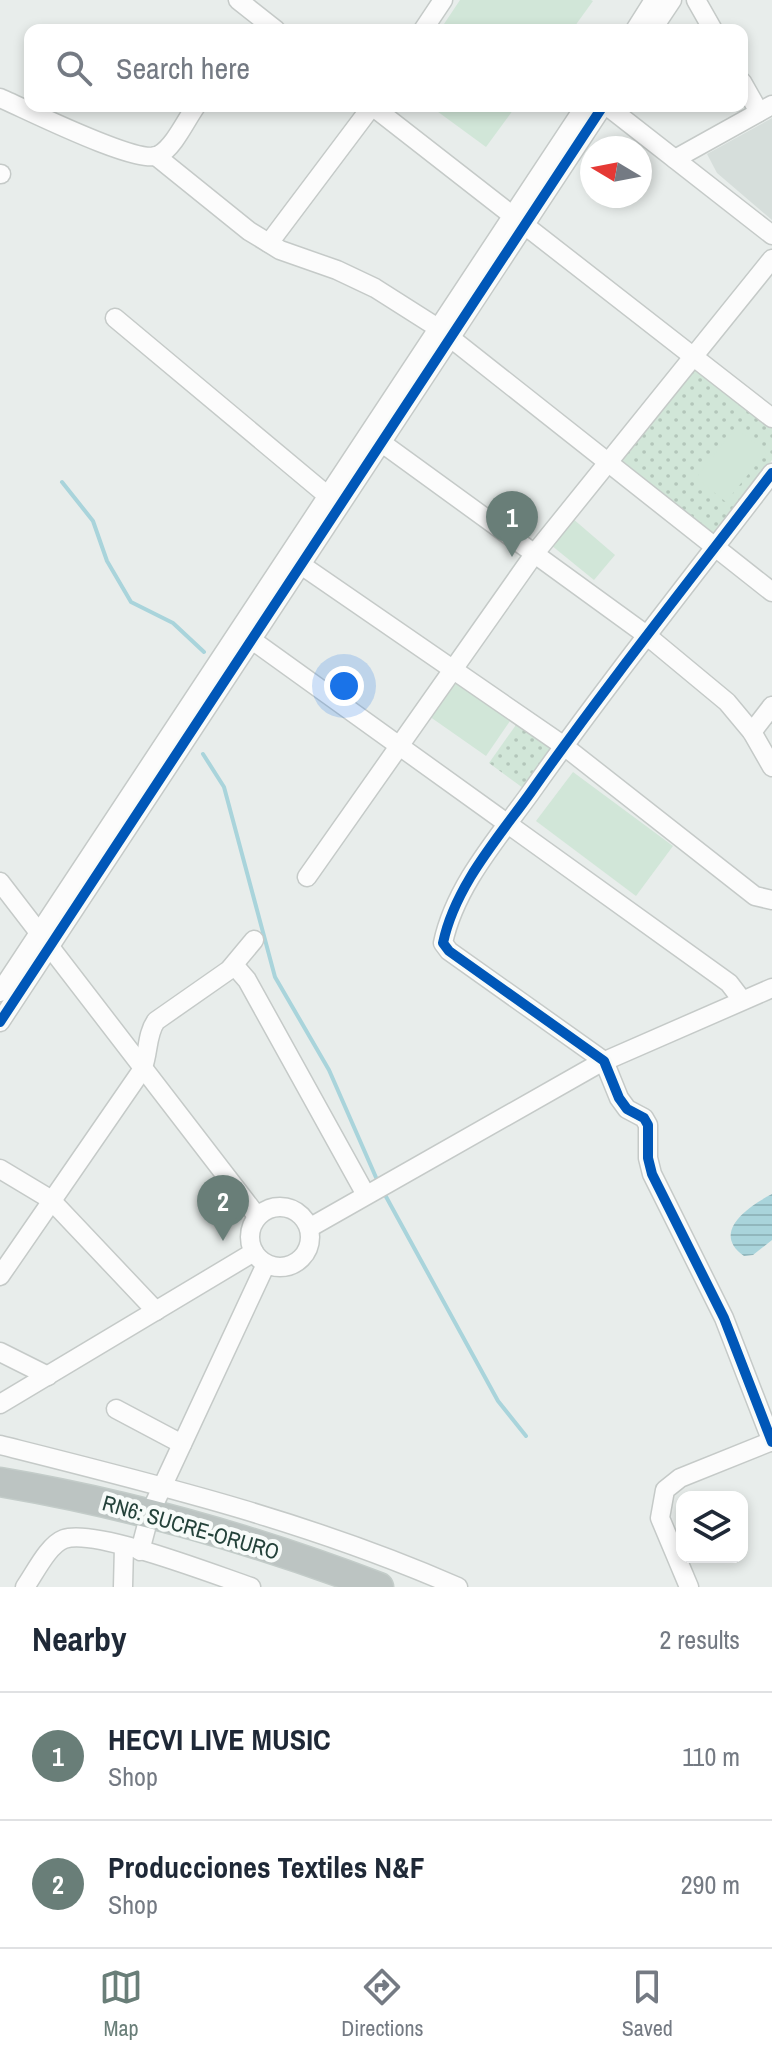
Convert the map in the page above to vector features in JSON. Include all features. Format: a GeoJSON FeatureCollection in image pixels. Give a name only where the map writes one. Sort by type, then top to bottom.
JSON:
{"type":"FeatureCollection","features":[{"type":"Feature","properties":{"kind":"highway","name":"RN6: SUCRE-ORURO"},"geometry":{"type":"LineString","coordinates":[[0,1482],[150,1513],[286,1553],[379,1587]]}},
{"type":"Feature","properties":{"kind":"street"},"geometry":{"type":"LineString","coordinates":[[238,0],[253,23]]}},
{"type":"Feature","properties":{"kind":"street"},"geometry":{"type":"LineString","coordinates":[[427,24],[443,0]]}},
{"type":"Feature","properties":{"kind":"street"},"geometry":{"type":"LineString","coordinates":[[639,24],[654,0]]}},
{"type":"Feature","properties":{"kind":"street"},"geometry":{"type":"LineString","coordinates":[[656,24],[672,0]]}},
{"type":"Feature","properties":{"kind":"street"},"geometry":{"type":"LineString","coordinates":[[696,0],[710,24]]}},
{"type":"Feature","properties":{"kind":"street"},"geometry":{"type":"LineString","coordinates":[[675,159],[766,108],[748,88]]}},
{"type":"Feature","properties":{"kind":"street"},"geometry":{"type":"LineString","coordinates":[[0,98],[24,111]]}},
{"type":"Feature","properties":{"kind":"street"},"geometry":{"type":"LineString","coordinates":[[26,112],[60,123],[131,155],[150,159],[163,153],[192,112]]}},
{"type":"Feature","properties":{"kind":"street"},"geometry":{"type":"LineString","coordinates":[[269,243],[367,112]]}},
{"type":"Feature","properties":{"kind":"street"},"geometry":{"type":"LineString","coordinates":[[380,112],[772,418]]}},
{"type":"Feature","properties":{"kind":"street"},"geometry":{"type":"LineString","coordinates":[[520,219],[582,112]]}},
{"type":"Feature","properties":{"kind":"street"},"geometry":{"type":"LineString","coordinates":[[0,1022],[44,937],[520,219],[600,112]]}},
{"type":"Feature","properties":{"kind":"street"},"geometry":{"type":"LineString","coordinates":[[613,112],[772,235]]}},
{"type":"Feature","properties":{"kind":"street"},"geometry":{"type":"LineString","coordinates":[[156,156],[249,231],[269,243],[375,288],[444,333],[772,592]]}},
{"type":"Feature","properties":{"kind":"street"},"geometry":{"type":"LineString","coordinates":[[307,877],[339,836],[397,745],[535,553],[772,259]]}},
{"type":"Feature","properties":{"kind":"street"},"geometry":{"type":"LineString","coordinates":[[115,318],[328,496]]}},
{"type":"Feature","properties":{"kind":"street"},"geometry":{"type":"LineString","coordinates":[[0,992],[44,937],[252,640],[328,496],[375,438]]}},
{"type":"Feature","properties":{"kind":"street"},"geometry":{"type":"LineString","coordinates":[[375,438],[645,634],[727,702],[752,732],[772,767]]}},
{"type":"Feature","properties":{"kind":"street"},"geometry":{"type":"LineString","coordinates":[[689,1587],[660,1518],[665,1490],[680,1478],[772,1441],[724,1318],[652,1174],[648,1158],[648,1125],[644,1118],[627,1109],[619,1098],[604,1061],[449,951],[443,943],[447,922],[472,875],[645,634],[772,473]]}},
{"type":"Feature","properties":{"kind":"street"},"geometry":{"type":"LineString","coordinates":[[294,561],[564,746],[755,896],[772,900]]}},
{"type":"Feature","properties":{"kind":"street"},"geometry":{"type":"LineString","coordinates":[[252,640],[510,822],[729,983],[742,1000]]}},
{"type":"Feature","properties":{"kind":"street"},"geometry":{"type":"LineString","coordinates":[[752,732],[772,706]]}},
{"type":"Feature","properties":{"kind":"street"},"geometry":{"type":"LineString","coordinates":[[0,882],[257,1216]]}},
{"type":"Feature","properties":{"kind":"street"},"geometry":{"type":"LineString","coordinates":[[0,1276],[50,1199],[142,1070],[149,1054],[150,1029],[156,1021],[234,965],[254,940]]}},
{"type":"Feature","properties":{"kind":"street"},"geometry":{"type":"LineString","coordinates":[[234,965],[247,980],[366,1195]]}},
{"type":"Feature","properties":{"kind":"street"},"geometry":{"type":"LineString","coordinates":[[309,1228],[604,1061],[772,988]]}},
{"type":"Feature","properties":{"kind":"street"},"geometry":{"type":"LineString","coordinates":[[0,1169],[50,1199],[156,1311]]}},
{"type":"Feature","properties":{"kind":"street"},"geometry":{"type":"LineString","coordinates":[[0,1404],[156,1311],[260,1258],[286,1267],[295,1263],[308,1248],[309,1228],[299,1213],[282,1206],[257,1216],[250,1234],[260,1258],[182,1444],[132,1548],[123,1587]]}},
{"type":"Feature","properties":{"kind":"street"},"geometry":{"type":"LineString","coordinates":[[0,1352],[48,1376]]}},
{"type":"Feature","properties":{"kind":"street"},"geometry":{"type":"LineString","coordinates":[[116,1409],[182,1444]]}},
{"type":"Feature","properties":{"kind":"street"},"geometry":{"type":"LineString","coordinates":[[0,1445],[311,1528],[458,1587]]}},
{"type":"Feature","properties":{"kind":"street"},"geometry":{"type":"LineString","coordinates":[[25,1587],[53,1547],[64,1539],[92,1539],[132,1548],[251,1587]]}},
{"type":"Feature","properties":{"kind":"shaded area"},"geometry":{"type":"Polygon","coordinates":[[[772,118],[772,220],[717,173],[707,154],[772,118]]]}},
{"type":"Feature","properties":{"kind":"green space"},"geometry":{"type":"Polygon","coordinates":[[[460,0],[593,1],[576,24],[444,24],[460,0]]]}},
{"type":"Feature","properties":{"kind":"green space"},"geometry":{"type":"Polygon","coordinates":[[[438,112],[512,112],[486,147],[438,112]]]}},
{"type":"Feature","properties":{"kind":"green space"},"geometry":{"type":"Polygon","coordinates":[[[695,364],[772,426],[772,460],[713,534],[619,459],[695,364]]]}},
{"type":"Feature","properties":{"kind":"green space"},"geometry":{"type":"Polygon","coordinates":[[[735,428],[766,452],[726,502],[696,478],[735,428]]]}},
{"type":"Feature","properties":{"kind":"green space"},"geometry":{"type":"Polygon","coordinates":[[[572,518],[615,555],[594,580],[551,545],[572,518]]]}},
{"type":"Feature","properties":{"kind":"green space"},"geometry":{"type":"Polygon","coordinates":[[[452,676],[512,718],[486,756],[426,714],[452,676]]]}},
{"type":"Feature","properties":{"kind":"green space"},"geometry":{"type":"Polygon","coordinates":[[[518,722],[552,746],[523,788],[489,763],[518,722]]]}},
{"type":"Feature","properties":{"kind":"green space"},"geometry":{"type":"Polygon","coordinates":[[[573,772],[673,846],[636,896],[536,821],[573,772]]]}},
{"type":"Feature","properties":{"kind":"water"},"geometry":{"type":"Polygon","coordinates":[[[772,1194],[772,1240],[753,1255],[744,1256],[734,1247],[732,1229],[753,1205],[772,1194]]]}},
{"type":"Feature","properties":{"kind":"waterway"},"geometry":{"type":"LineString","coordinates":[[62,482],[93,521],[107,561],[131,602],[173,623],[204,652]]}},
{"type":"Feature","properties":{"kind":"waterway"},"geometry":{"type":"LineString","coordinates":[[203,754],[224,787],[275,977],[329,1070],[378,1182]]}},
{"type":"Feature","properties":{"kind":"waterway"},"geometry":{"type":"LineString","coordinates":[[384,1193],[498,1401],[526,1436]]}},
{"type":"Feature","properties":{"kind":"cycle path"},"geometry":{"type":"LineString","coordinates":[[0,1022],[599,112]]}},
{"type":"Feature","properties":{"kind":"cycle path"},"geometry":{"type":"LineString","coordinates":[[772,473],[492,845],[467,882],[443,943],[449,951],[604,1061],[619,1098],[627,1109],[644,1118],[648,1125],[648,1158],[652,1174],[724,1318],[772,1442]]}},
{"type":"Feature","properties":{"kind":"place","name":"HECVI LIVE MUSIC"},"geometry":{"type":"Point","coordinates":[512,557]}},
{"type":"Feature","properties":{"kind":"place","name":"Producciones Textiles N&F"},"geometry":{"type":"Point","coordinates":[223,1241]}}]}
